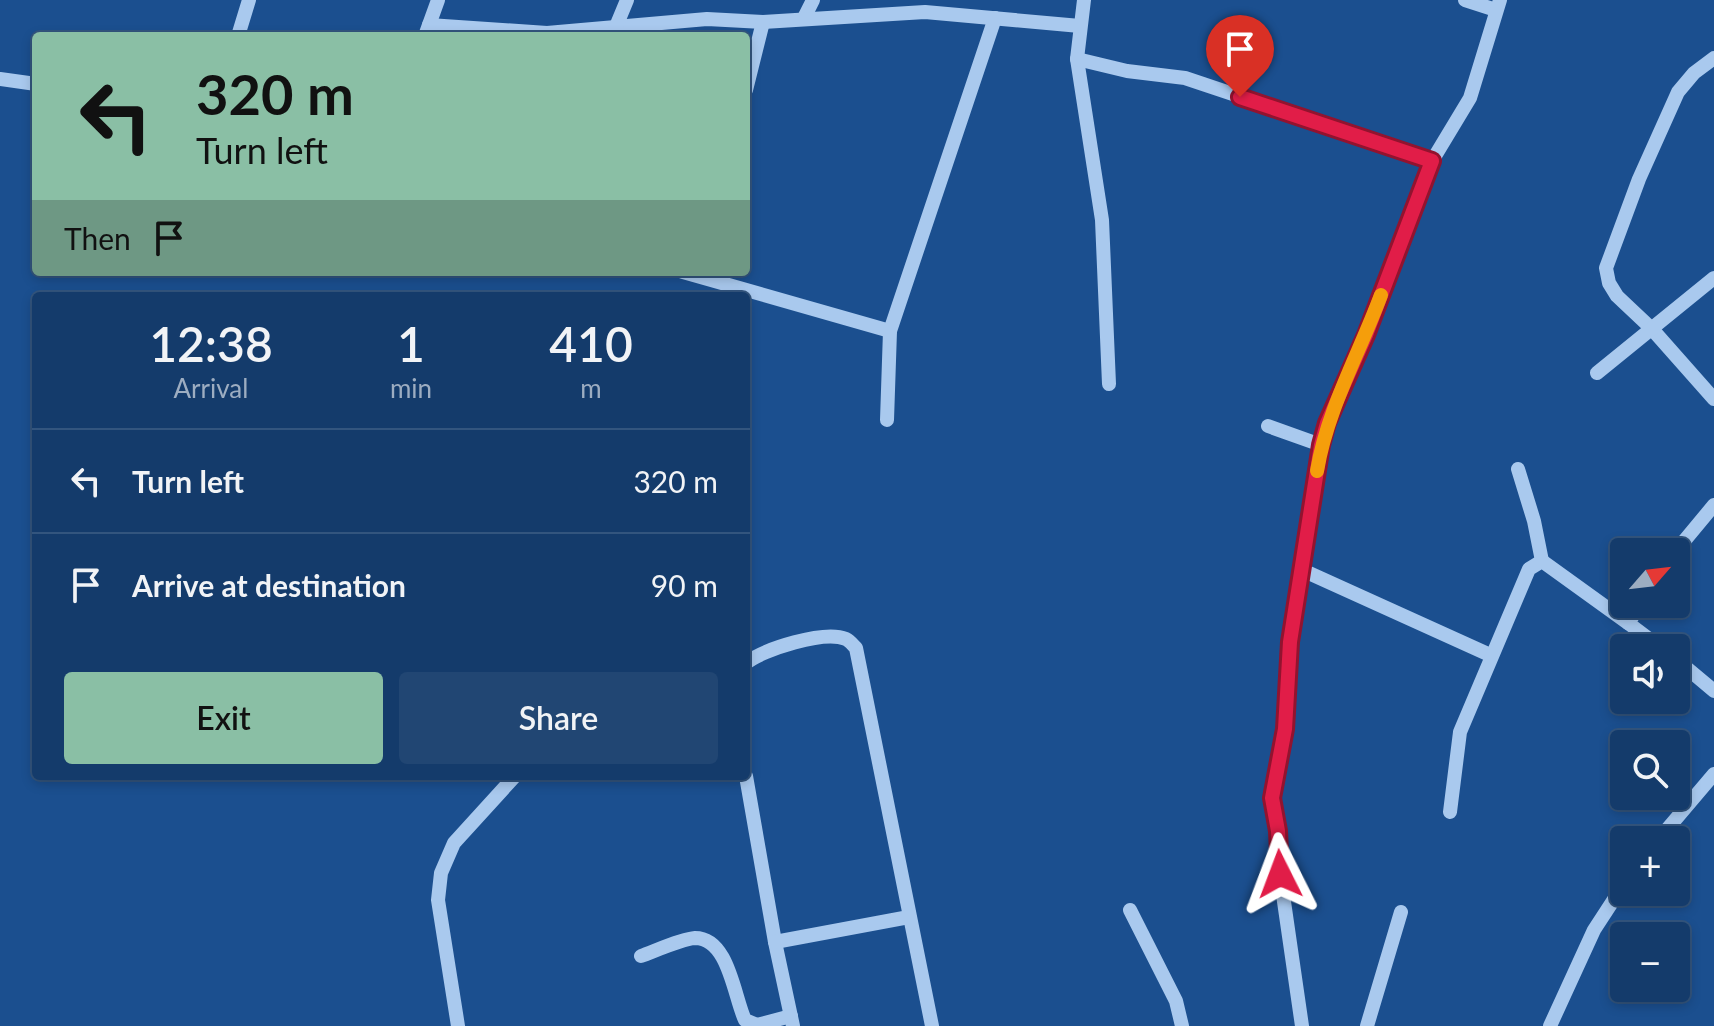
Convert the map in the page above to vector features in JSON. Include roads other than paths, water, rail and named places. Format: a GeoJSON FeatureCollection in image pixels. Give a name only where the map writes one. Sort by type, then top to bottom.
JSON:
{"type":"FeatureCollection","features":[{"type":"Feature","properties":{"kind":"street"},"geometry":{"type":"LineString","coordinates":[[239,32],[249,0]]}},
{"type":"Feature","properties":{"kind":"street"},"geometry":{"type":"LineString","coordinates":[[438,0],[427,30],[477,32]]}},
{"type":"Feature","properties":{"kind":"street"},"geometry":{"type":"LineString","coordinates":[[615,29],[627,0]]}},
{"type":"Feature","properties":{"kind":"street"},"geometry":{"type":"LineString","coordinates":[[804,18],[813,0]]}},
{"type":"Feature","properties":{"kind":"street"},"geometry":{"type":"LineString","coordinates":[[1084,0],[1077,59],[1102,220],[1109,384]]}},
{"type":"Feature","properties":{"kind":"street"},"geometry":{"type":"LineString","coordinates":[[1302,1026],[1272,798],[1285,729],[1290,642],[1300,569],[1327,423],[1366,335],[1432,161],[1470,98],[1498,5],[1465,0]]}},
{"type":"Feature","properties":{"kind":"street"},"geometry":{"type":"LineString","coordinates":[[562,32],[707,19],[763,22],[925,12],[1080,26]]}},
{"type":"Feature","properties":{"kind":"street"},"geometry":{"type":"LineString","coordinates":[[887,420],[890,331],[995,18]]}},
{"type":"Feature","properties":{"kind":"street"},"geometry":{"type":"LineString","coordinates":[[750,74],[763,22]]}},
{"type":"Feature","properties":{"kind":"street"},"geometry":{"type":"LineString","coordinates":[[1714,58],[1694,73],[1678,92],[1639,179],[1606,268],[1609,283],[1617,296],[1652,329],[1714,399]]}},
{"type":"Feature","properties":{"kind":"street"},"geometry":{"type":"LineString","coordinates":[[1077,59],[1127,71],[1185,78],[1432,161]]}},
{"type":"Feature","properties":{"kind":"street"},"geometry":{"type":"LineString","coordinates":[[0,79],[32,83]]}},
{"type":"Feature","properties":{"kind":"street"},"geometry":{"type":"LineString","coordinates":[[708,276],[890,331]]}},
{"type":"Feature","properties":{"kind":"street"},"geometry":{"type":"LineString","coordinates":[[1597,373],[1714,278]]}},
{"type":"Feature","properties":{"kind":"street"},"geometry":{"type":"LineString","coordinates":[[1268,426],[1321,445]]}},
{"type":"Feature","properties":{"kind":"street"},"geometry":{"type":"LineString","coordinates":[[1518,469],[1542,561],[1643,634]]}},
{"type":"Feature","properties":{"kind":"street"},"geometry":{"type":"LineString","coordinates":[[1687,538],[1714,505]]}},
{"type":"Feature","properties":{"kind":"street"},"geometry":{"type":"LineString","coordinates":[[1450,812],[1460,732],[1529,569],[1542,561]]}},
{"type":"Feature","properties":{"kind":"street"},"geometry":{"type":"LineString","coordinates":[[1300,569],[1490,655]]}},
{"type":"Feature","properties":{"kind":"street"},"geometry":{"type":"LineString","coordinates":[[1628,623],[1631,618]]}},
{"type":"Feature","properties":{"kind":"street"},"geometry":{"type":"LineString","coordinates":[[750,660],[789,642],[846,639],[856,648],[932,1026]]}},
{"type":"Feature","properties":{"kind":"street"},"geometry":{"type":"LineString","coordinates":[[1690,671],[1714,691]]}},
{"type":"Feature","properties":{"kind":"street"},"geometry":{"type":"LineString","coordinates":[[1670,826],[1714,774]]}},
{"type":"Feature","properties":{"kind":"street"},"geometry":{"type":"LineString","coordinates":[[458,1026],[438,900],[441,873],[454,843],[511,780]]}},
{"type":"Feature","properties":{"kind":"street"},"geometry":{"type":"LineString","coordinates":[[641,956],[694,938],[714,945],[728,966],[745,1020],[757,1025],[792,1021],[747,780]]}},
{"type":"Feature","properties":{"kind":"street"},"geometry":{"type":"LineString","coordinates":[[1550,1026],[1594,930],[1610,905]]}},
{"type":"Feature","properties":{"kind":"street"},"geometry":{"type":"LineString","coordinates":[[1130,910],[1176,1001],[1182,1026]]}},
{"type":"Feature","properties":{"kind":"street"},"geometry":{"type":"LineString","coordinates":[[1367,1026],[1401,912]]}},
{"type":"Feature","properties":{"kind":"street"},"geometry":{"type":"LineString","coordinates":[[775,942],[909,917]]}}]}
